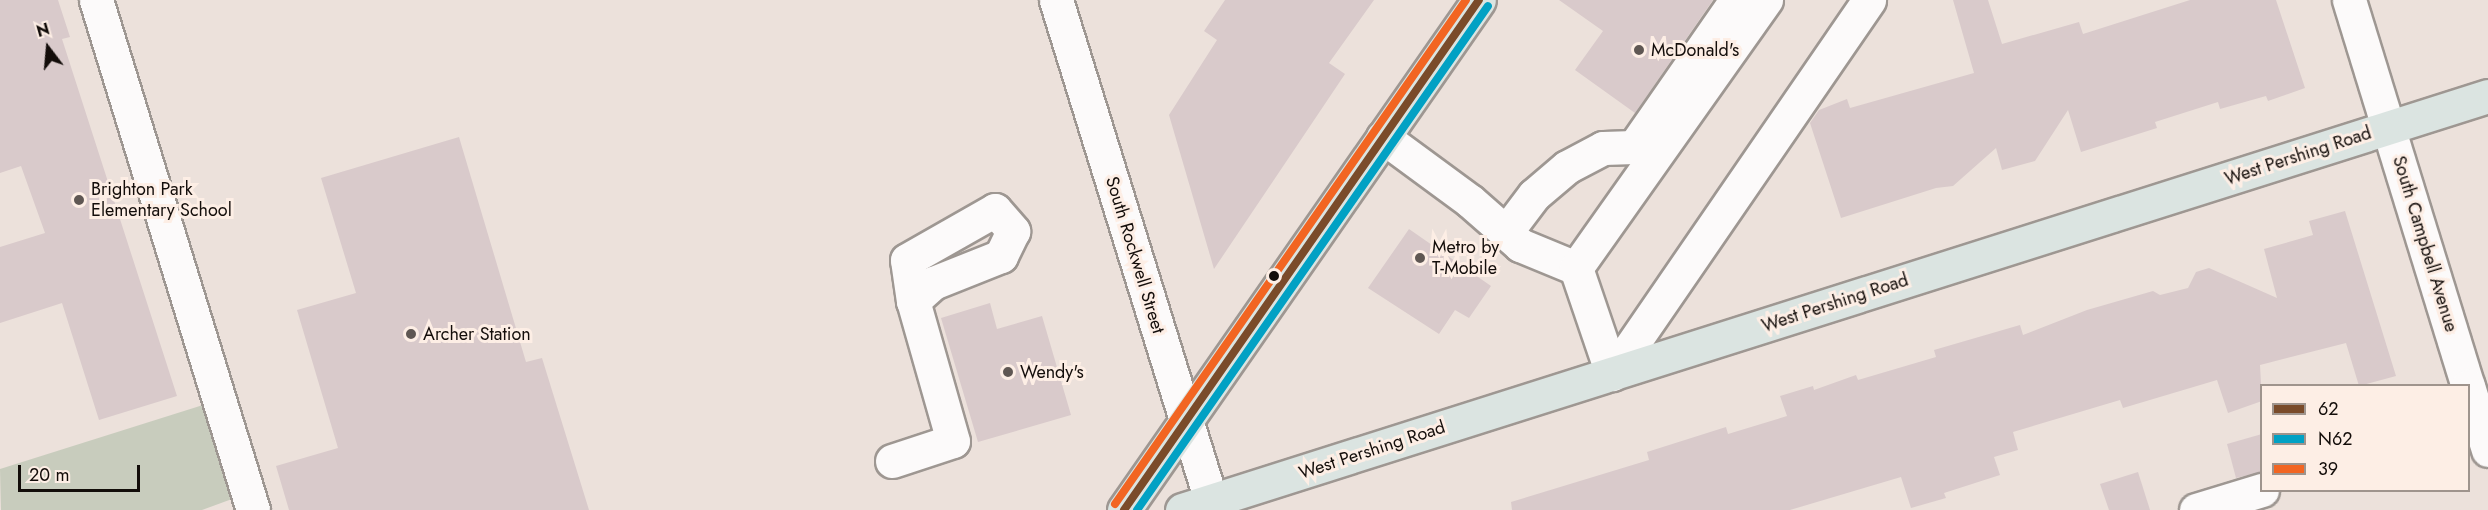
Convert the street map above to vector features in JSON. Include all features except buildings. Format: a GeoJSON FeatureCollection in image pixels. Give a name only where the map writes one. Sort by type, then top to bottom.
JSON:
{"type":"FeatureCollection","features":[{"type":"Feature","properties":{"kind":"main road"},"geometry":{"type":"LineString","coordinates":[[1124,510],[1479,0]]}},
{"type":"Feature","properties":{"kind":"main road","name":"West Pershing Road"},"geometry":{"type":"LineString","coordinates":[[1203,507],[1612,374],[2488,96]]}},
{"type":"Feature","properties":{"kind":"street"},"geometry":{"type":"LineString","coordinates":[[96,0],[253,510]]}},
{"type":"Feature","properties":{"kind":"street"},"geometry":{"type":"LineString","coordinates":[[1506,232],[1534,195],[1567,167],[1603,148],[1634,147],[1736,0]]}},
{"type":"Feature","properties":{"kind":"street"},"geometry":{"type":"LineString","coordinates":[[1576,268],[1766,0]]}},
{"type":"Feature","properties":{"kind":"street"},"geometry":{"type":"LineString","coordinates":[[1612,374],[1869,0]]}},
{"type":"Feature","properties":{"kind":"street","name":"South Campbell Avenue"},"geometry":{"type":"LineString","coordinates":[[2349,0],[2467,384]]}},
{"type":"Feature","properties":{"kind":"street","name":"South Rockwell Street"},"geometry":{"type":"LineString","coordinates":[[1067,8],[1186,418],[1203,507]]}},
{"type":"Feature","properties":{"kind":"street"},"geometry":{"type":"LineString","coordinates":[[1383,137],[1470,201],[1520,245],[1576,268],[1612,374]]}},
{"type":"Feature","properties":{"kind":"street"},"geometry":{"type":"LineString","coordinates":[[892,461],[953,441],[914,301],[907,260],[995,210],[1013,231],[1001,256],[933,283],[914,301]]}},
{"type":"Feature","properties":{"kind":"street","name":"South Campbell Avenue"},"geometry":{"type":"LineString","coordinates":[[2470,393],[2481,429]]}},
{"type":"Feature","properties":{"kind":"street"},"geometry":{"type":"LineString","coordinates":[[2213,508],[2260,491]]}},
{"type":"Feature","properties":{"kind":"green space"},"geometry":{"type":"Polygon","coordinates":[[[203,405],[232,499],[202,510],[1,510],[0,469],[203,405]]]}},
{"type":"Feature","properties":{"kind":"transit line","name":"39"},"geometry":{"type":"LineString","coordinates":[[1115,504],[1466,0]]}},
{"type":"Feature","properties":{"kind":"transit line","name":"62"},"geometry":{"type":"LineString","coordinates":[[1124,510],[1479,0]]}},
{"type":"Feature","properties":{"kind":"transit line","name":"N62"},"geometry":{"type":"LineString","coordinates":[[1137,510],[1488,6]]}},
{"type":"Feature","properties":{"kind":"place","name":"McDonald's"},"geometry":{"type":"Point","coordinates":[1639,50]}},
{"type":"Feature","properties":{"kind":"place","name":"Brighton Park Elementary School"},"geometry":{"type":"Point","coordinates":[79,200]}},
{"type":"Feature","properties":{"kind":"place","name":"Metro by T-Mobile"},"geometry":{"type":"Point","coordinates":[1420,258]}},
{"type":"Feature","properties":{"kind":"place","name":"Archer Station"},"geometry":{"type":"Point","coordinates":[411,334]}},
{"type":"Feature","properties":{"kind":"place","name":"Wendy's"},"geometry":{"type":"Point","coordinates":[1008,372]}}]}
